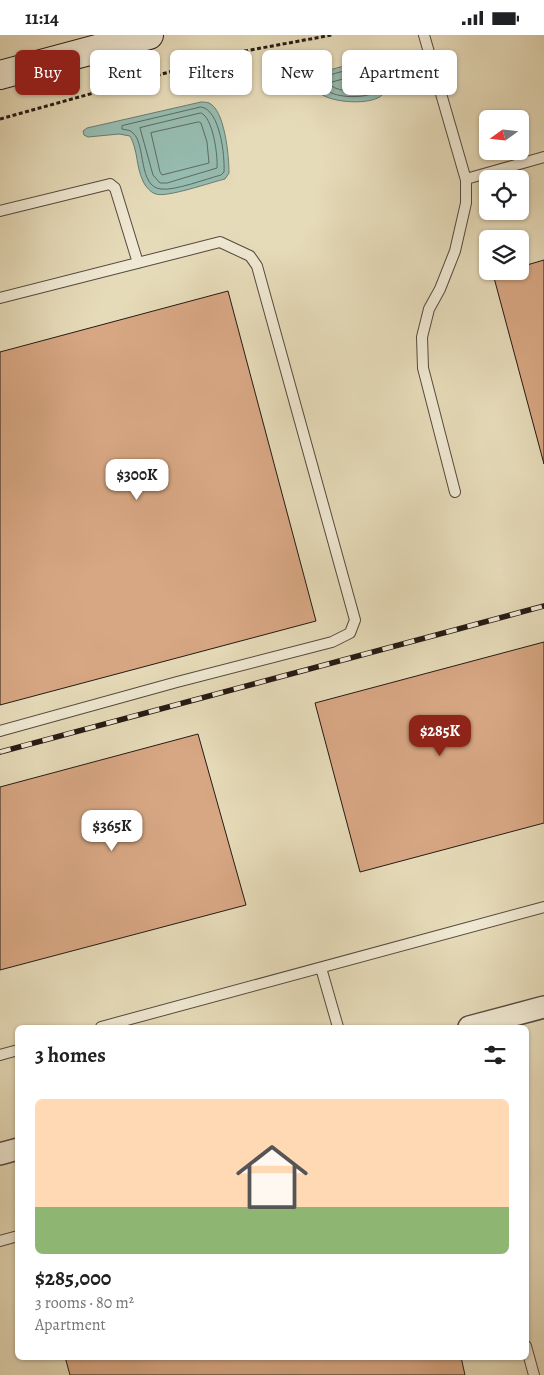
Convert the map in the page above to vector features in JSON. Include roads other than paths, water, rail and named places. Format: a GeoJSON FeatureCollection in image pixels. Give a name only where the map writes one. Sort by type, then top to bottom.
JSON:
{"type":"FeatureCollection","features":[{"type":"Feature","properties":{"kind":"main road"},"geometry":{"type":"LineString","coordinates":[[0,75],[149,35]]}},
{"type":"Feature","properties":{"kind":"street"},"geometry":{"type":"LineString","coordinates":[[476,1025],[544,1007]]}},
{"type":"Feature","properties":{"kind":"street"},"geometry":{"type":"LineString","coordinates":[[0,1154],[15,1150]]}},
{"type":"Feature","properties":{"kind":"lane"},"geometry":{"type":"LineString","coordinates":[[424,35],[466,179],[466,203],[455,251],[440,289],[429,309],[422,337],[423,368],[454,492]]}},
{"type":"Feature","properties":{"kind":"lane"},"geometry":{"type":"LineString","coordinates":[[466,179],[544,157]]}},
{"type":"Feature","properties":{"kind":"lane"},"geometry":{"type":"LineString","coordinates":[[0,211],[110,184],[115,188],[138,263]]}},
{"type":"Feature","properties":{"kind":"lane"},"geometry":{"type":"LineString","coordinates":[[0,298],[220,242],[250,256],[257,266],[355,620],[350,633],[332,642],[0,731]]}},
{"type":"Feature","properties":{"kind":"lane"},"geometry":{"type":"LineString","coordinates":[[108,1025],[544,907]]}},
{"type":"Feature","properties":{"kind":"lane"},"geometry":{"type":"LineString","coordinates":[[321,968],[337,1025]]}},
{"type":"Feature","properties":{"kind":"lane"},"geometry":{"type":"LineString","coordinates":[[0,1055],[15,1051]]}},
{"type":"Feature","properties":{"kind":"lane"},"geometry":{"type":"LineString","coordinates":[[0,1241],[15,1237]]}},
{"type":"Feature","properties":{"kind":"lane"},"geometry":{"type":"LineString","coordinates":[[529,1357],[534,1375]]}},
{"type":"Feature","properties":{"kind":"water"},"geometry":{"type":"Polygon","coordinates":[[[342,67],[342,95],[382,95],[378,98],[362,102],[342,101],[325,96],[323,95],[332,95],[332,70],[342,67]]]}},
{"type":"Feature","properties":{"kind":"water"},"geometry":{"type":"Polygon","coordinates":[[[201,102],[209,103],[214,107],[222,124],[229,173],[225,179],[169,194],[161,195],[154,193],[148,189],[143,181],[130,136],[119,134],[88,137],[84,135],[83,131],[87,128],[201,102]]]}},
{"type":"Feature","properties":{"kind":"railway"},"geometry":{"type":"LineString","coordinates":[[0,752],[544,606]]}}]}
